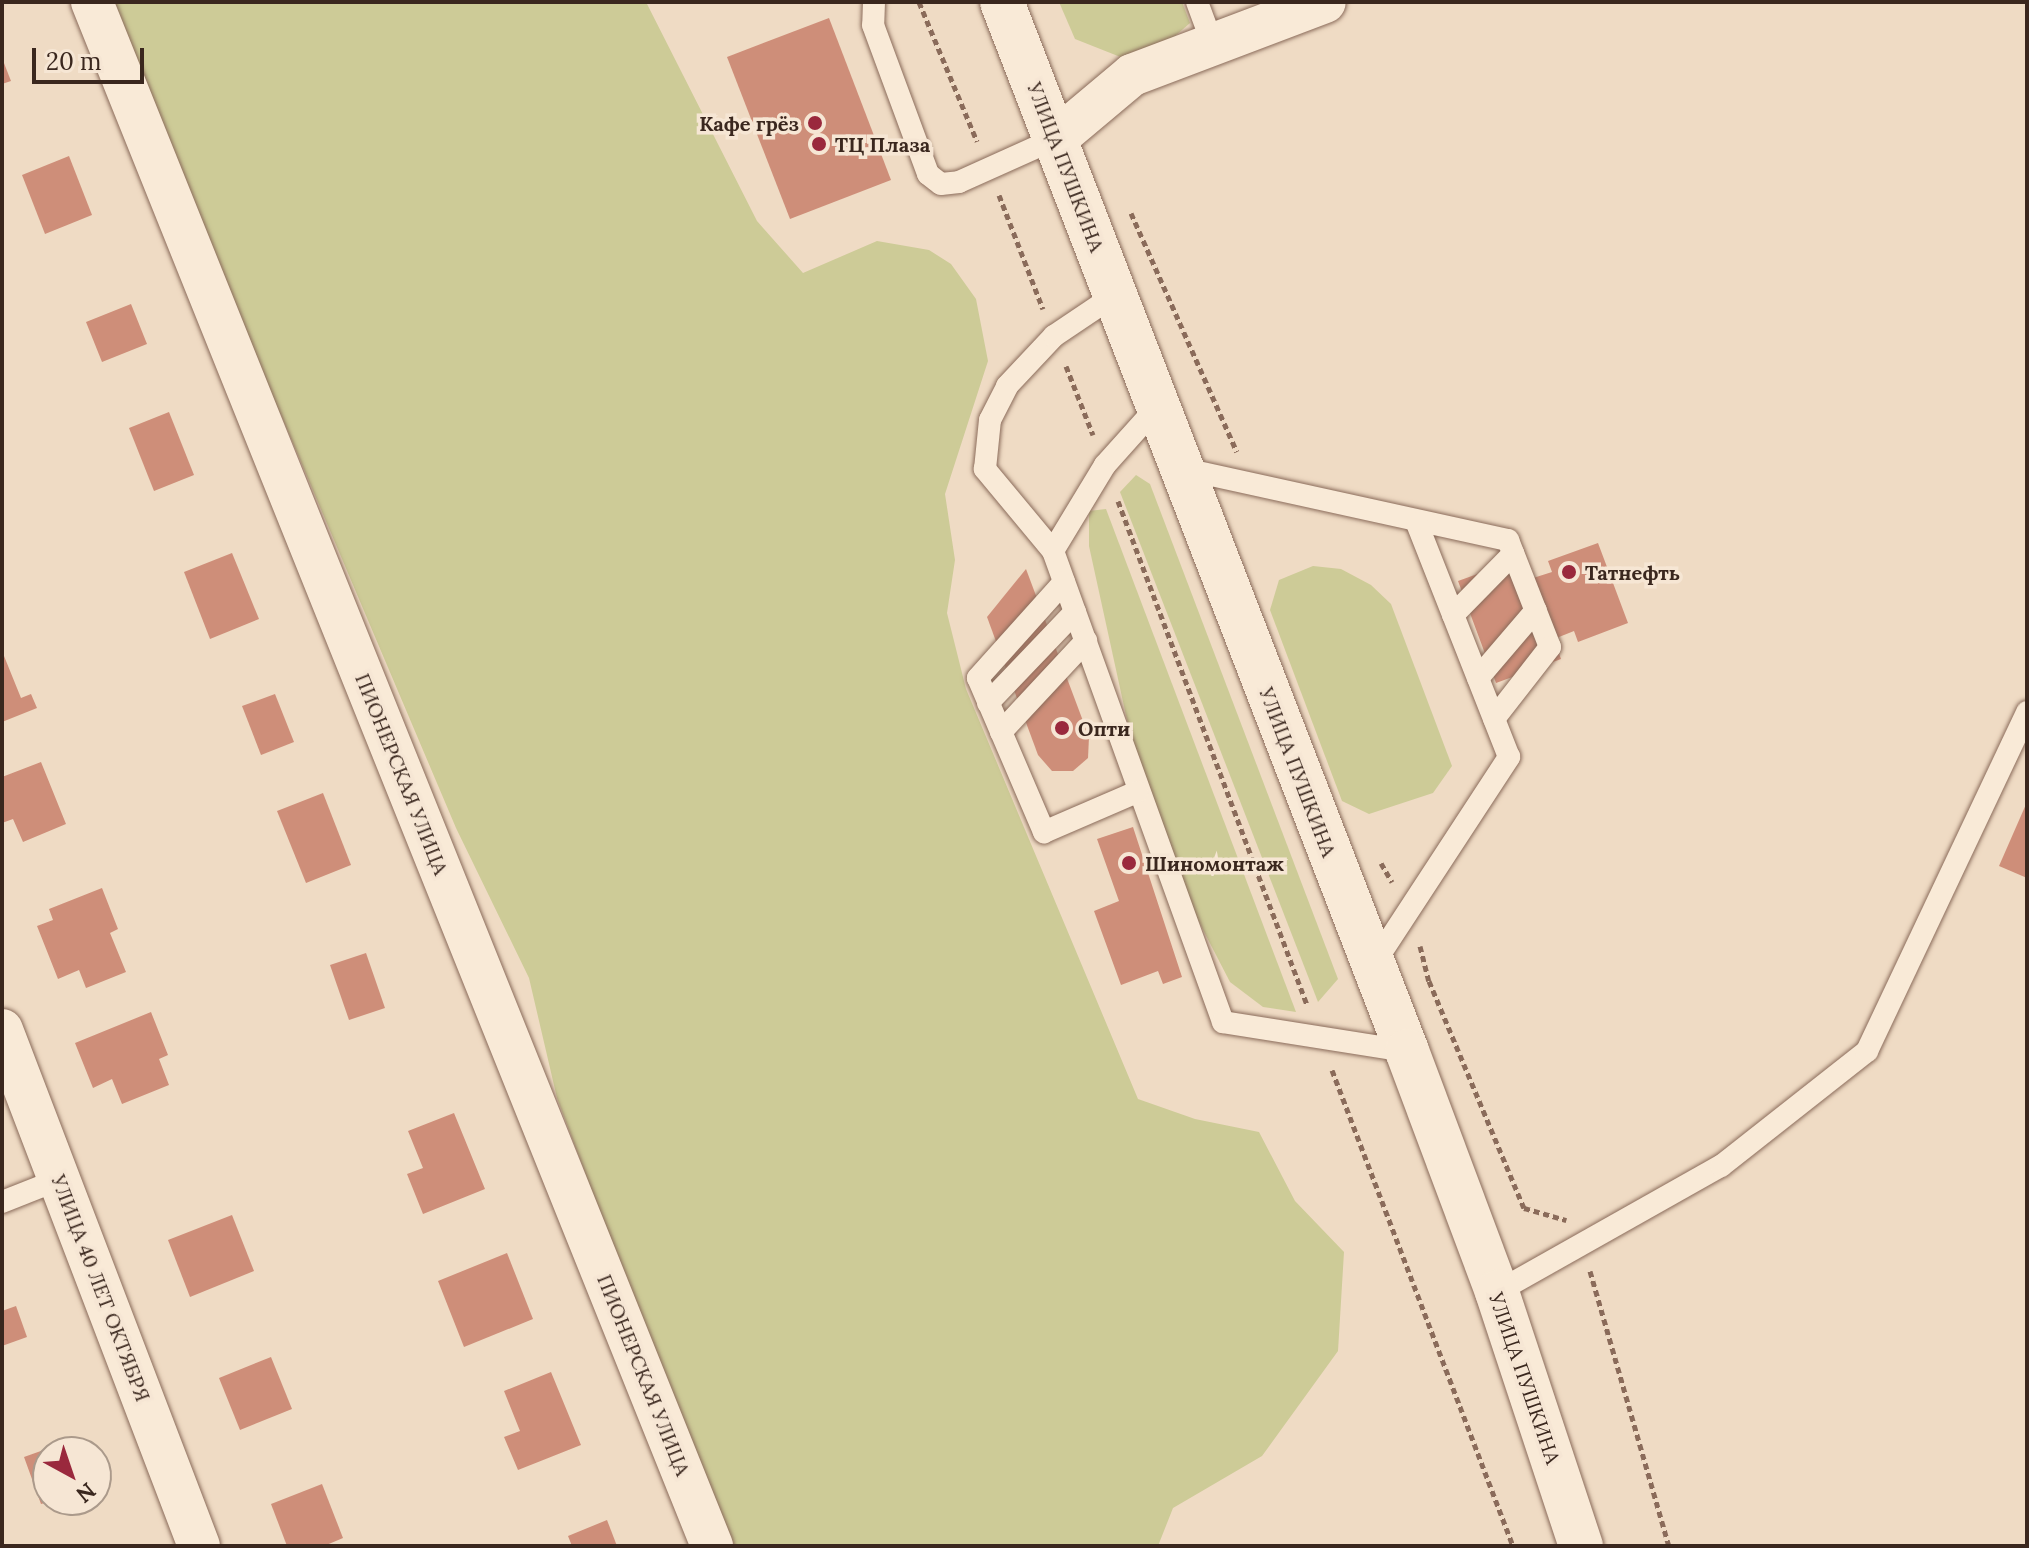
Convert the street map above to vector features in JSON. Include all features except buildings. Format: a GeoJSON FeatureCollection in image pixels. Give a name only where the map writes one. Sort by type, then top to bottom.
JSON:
{"type":"FeatureCollection","features":[{"type":"Feature","properties":{"kind":"main road","name":"УЛИЦА ПУШКИНА"},"geometry":{"type":"LineString","coordinates":[[1002,2],[1407,1051],[1497,1292],[1581,1546]]}},
{"type":"Feature","properties":{"kind":"street","name":"ПИОНЕРСКАЯ УЛИЦА"},"geometry":{"type":"LineString","coordinates":[[92,2],[712,1546]]}},
{"type":"Feature","properties":{"kind":"street"},"geometry":{"type":"LineString","coordinates":[[1057,138],[1132,75],[1325,2]]}},
{"type":"Feature","properties":{"kind":"street","name":"УЛИЦА 40 ЛЕТ ОКТЯБРЯ"},"geometry":{"type":"LineString","coordinates":[[2,1030],[199,1546]]}},
{"type":"Feature","properties":{"kind":"lane"},"geometry":{"type":"LineString","coordinates":[[874,2],[873,25],[928,174],[941,184],[989,169],[1057,138]]}},
{"type":"Feature","properties":{"kind":"lane"},"geometry":{"type":"LineString","coordinates":[[1197,2],[1213,45]]}},
{"type":"Feature","properties":{"kind":"lane"},"geometry":{"type":"LineString","coordinates":[[1115,295],[1054,336],[1007,386],[990,420],[985,469],[1053,551],[1137,792],[1223,1022],[1407,1051]]}},
{"type":"Feature","properties":{"kind":"lane"},"geometry":{"type":"LineString","coordinates":[[1053,551],[1105,465],[1157,407]]}},
{"type":"Feature","properties":{"kind":"lane"},"geometry":{"type":"LineString","coordinates":[[1180,468],[1417,523],[1508,540],[1550,647],[1494,719]]}},
{"type":"Feature","properties":{"kind":"lane"},"geometry":{"type":"LineString","coordinates":[[1373,965],[1509,757],[1417,523]]}},
{"type":"Feature","properties":{"kind":"lane"},"geometry":{"type":"LineString","coordinates":[[1453,615],[1513,554]]}},
{"type":"Feature","properties":{"kind":"lane"},"geometry":{"type":"LineString","coordinates":[[1064,582],[978,678],[1044,832],[1137,792]]}},
{"type":"Feature","properties":{"kind":"lane"},"geometry":{"type":"LineString","coordinates":[[1478,678],[1536,610]]}},
{"type":"Feature","properties":{"kind":"lane"},"geometry":{"type":"LineString","coordinates":[[988,703],[1075,612]]}},
{"type":"Feature","properties":{"kind":"lane"},"geometry":{"type":"LineString","coordinates":[[1001,732],[1086,641]]}},
{"type":"Feature","properties":{"kind":"lane"},"geometry":{"type":"LineString","coordinates":[[1497,1292],[1721,1166],[1867,1051],[2027,712]]}},
{"type":"Feature","properties":{"kind":"lane"},"geometry":{"type":"LineString","coordinates":[[2,1202],[60,1179]]}},
{"type":"Feature","properties":{"kind":"path"},"geometry":{"type":"LineString","coordinates":[[919,2],[989,169],[1105,465],[1513,1546]]}},
{"type":"Feature","properties":{"kind":"path"},"geometry":{"type":"LineString","coordinates":[[1587,1239],[1592,1290],[1669,1546]]}},
{"type":"Feature","properties":{"kind":"shaded area"},"geometry":{"type":"Polygon","coordinates":[[[101,2],[646,2],[757,221],[803,273],[877,241],[929,250],[951,264],[976,299],[988,361],[945,494],[955,560],[947,613],[966,689],[1138,1099],[1195,1119],[1259,1132],[1295,1201],[1344,1252],[1338,1351],[1262,1456],[1173,1508],[1158,1546],[735,1546],[693,1461],[557,1098],[529,978],[456,828],[281,415],[234,328],[101,2]]]}},
{"type":"Feature","properties":{"kind":"shaded area"},"geometry":{"type":"Polygon","coordinates":[[[1059,2],[1182,2],[1190,23],[1159,50],[1123,58],[1075,39],[1059,2]]]}},
{"type":"Feature","properties":{"kind":"shaded area"},"geometry":{"type":"Polygon","coordinates":[[[1136,475],[1150,484],[1338,979],[1318,1002],[1120,492],[1136,475]]]}},
{"type":"Feature","properties":{"kind":"shaded area"},"geometry":{"type":"Polygon","coordinates":[[[1106,509],[1296,1012],[1263,1007],[1230,982],[1185,895],[1141,784],[1089,546],[1089,511],[1106,509]]]}},
{"type":"Feature","properties":{"kind":"shaded area"},"geometry":{"type":"Polygon","coordinates":[[[1313,566],[1341,569],[1371,585],[1391,604],[1452,766],[1433,793],[1369,814],[1342,801],[1270,610],[1279,580],[1313,566]]]}},
{"type":"Feature","properties":{"kind":"place","name":"Кафе грёз"},"geometry":{"type":"Point","coordinates":[815,123]}},
{"type":"Feature","properties":{"kind":"place","name":"ТЦ Плаза"},"geometry":{"type":"Point","coordinates":[819,144]}},
{"type":"Feature","properties":{"kind":"place","name":"Татнефть"},"geometry":{"type":"Point","coordinates":[1569,572]}},
{"type":"Feature","properties":{"kind":"place","name":"Опти"},"geometry":{"type":"Point","coordinates":[1062,728]}},
{"type":"Feature","properties":{"kind":"place","name":"Шиномонтаж"},"geometry":{"type":"Point","coordinates":[1129,863]}}]}
